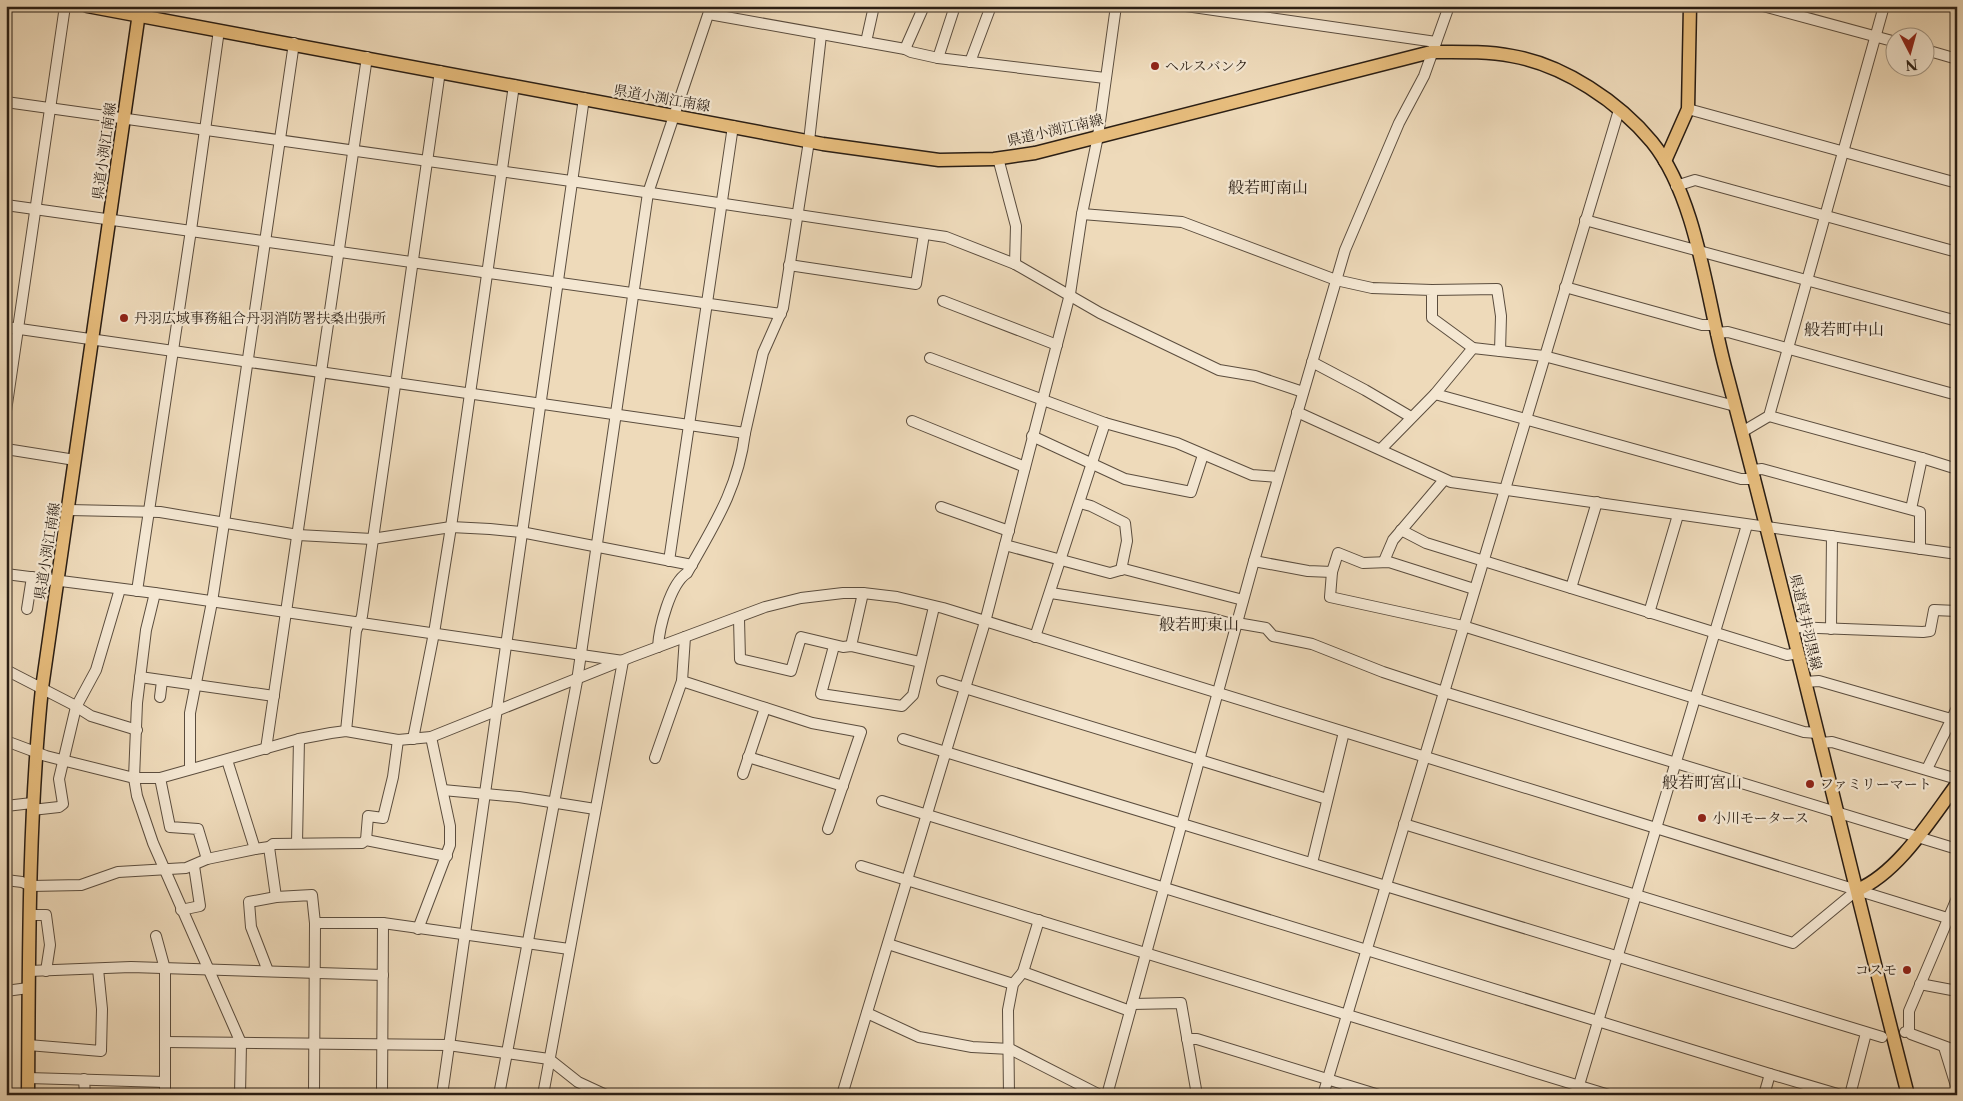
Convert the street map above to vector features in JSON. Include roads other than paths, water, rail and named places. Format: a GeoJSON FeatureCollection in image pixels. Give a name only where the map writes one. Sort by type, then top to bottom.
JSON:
{"type":"FeatureCollection","features":[{"type":"Feature","properties":{"kind":"main road"},"geometry":{"type":"LineString","coordinates":[[87,6],[140,11]]}},
{"type":"Feature","properties":{"kind":"main road"},"geometry":{"type":"LineString","coordinates":[[1664,161],[1688,109],[1690,6]]}},
{"type":"Feature","properties":{"kind":"main road","name":"県道小渕江南線"},"geometry":{"type":"LineString","coordinates":[[28,1095],[28,988],[35,753],[42,688],[70,510],[75,460],[140,11],[219,30],[674,116],[809,141],[939,160],[998,158],[1035,153],[1434,47],[1516,56],[1585,83],[1619,110],[1651,141],[1664,161]]}},
{"type":"Feature","properties":{"kind":"main road","name":"県道草井羽黒線"},"geometry":{"type":"LineString","coordinates":[[1664,161],[1691,224],[1715,329],[1754,474],[1908,1094]]}},
{"type":"Feature","properties":{"kind":"main road"},"geometry":{"type":"LineString","coordinates":[[1857,890],[1876,881],[1917,837],[1957,784]]}},
{"type":"Feature","properties":{"kind":"street"},"geometry":{"type":"LineString","coordinates":[[6,411],[65,6]]}},
{"type":"Feature","properties":{"kind":"street"},"geometry":{"type":"LineString","coordinates":[[866,42],[874,6]]}},
{"type":"Feature","properties":{"kind":"street"},"geometry":{"type":"LineString","coordinates":[[905,49],[924,6]]}},
{"type":"Feature","properties":{"kind":"street"},"geometry":{"type":"LineString","coordinates":[[938,58],[956,6]]}},
{"type":"Feature","properties":{"kind":"street"},"geometry":{"type":"LineString","coordinates":[[970,62],[992,6]]}},
{"type":"Feature","properties":{"kind":"street"},"geometry":{"type":"LineString","coordinates":[[844,1094],[985,622],[1070,294],[1082,214],[1098,136],[1116,6]]}},
{"type":"Feature","properties":{"kind":"street"},"geometry":{"type":"LineString","coordinates":[[1186,6],[1434,47]]}},
{"type":"Feature","properties":{"kind":"street"},"geometry":{"type":"LineString","coordinates":[[1107,1095],[1254,560],[1345,250],[1399,123],[1424,76],[1449,6]]}},
{"type":"Feature","properties":{"kind":"street"},"geometry":{"type":"LineString","coordinates":[[1763,6],[1886,40]]}},
{"type":"Feature","properties":{"kind":"street"},"geometry":{"type":"LineString","coordinates":[[1742,432],[1769,416],[1884,6]]}},
{"type":"Feature","properties":{"kind":"street"},"geometry":{"type":"LineString","coordinates":[[499,1095],[577,680],[632,292],[648,193],[710,10],[821,34],[905,49],[938,58],[1105,78]]}},
{"type":"Feature","properties":{"kind":"street"},"geometry":{"type":"LineString","coordinates":[[137,591],[219,30]]}},
{"type":"Feature","properties":{"kind":"street"},"geometry":{"type":"LineString","coordinates":[[658,647],[663,616],[680,582],[692,565],[729,499],[742,460],[745,433],[763,353],[781,314],[809,141],[821,34]]}},
{"type":"Feature","properties":{"kind":"street"},"geometry":{"type":"LineString","coordinates":[[190,769],[190,713],[197,686],[212,602],[294,43]]}},
{"type":"Feature","properties":{"kind":"street"},"geometry":{"type":"LineString","coordinates":[[1936,53],[1957,59]]}},
{"type":"Feature","properties":{"kind":"street"},"geometry":{"type":"LineString","coordinates":[[266,749],[367,57]]}},
{"type":"Feature","properties":{"kind":"street"},"geometry":{"type":"LineString","coordinates":[[346,731],[355,639],[358,623],[362,616],[440,72]]}},
{"type":"Feature","properties":{"kind":"street"},"geometry":{"type":"LineString","coordinates":[[413,739],[434,633],[451,527],[514,85]]}},
{"type":"Feature","properties":{"kind":"street"},"geometry":{"type":"LineString","coordinates":[[442,1095],[539,403],[584,98]]}},
{"type":"Feature","properties":{"kind":"street"},"geometry":{"type":"LineString","coordinates":[[6,102],[571,181],[946,237],[1015,264],[1100,312],[1220,370],[1256,376],[1303,392]]}},
{"type":"Feature","properties":{"kind":"street"},"geometry":{"type":"LineString","coordinates":[[1688,109],[1957,183]]}},
{"type":"Feature","properties":{"kind":"street"},"geometry":{"type":"LineString","coordinates":[[1322,1095],[1619,110]]}},
{"type":"Feature","properties":{"kind":"street"},"geometry":{"type":"LineString","coordinates":[[669,561],[708,303],[732,126]]}},
{"type":"Feature","properties":{"kind":"street"},"geometry":{"type":"LineString","coordinates":[[998,158],[1016,226],[1015,264]]}},
{"type":"Feature","properties":{"kind":"street"},"geometry":{"type":"LineString","coordinates":[[1676,186],[1695,180],[1957,252]]}},
{"type":"Feature","properties":{"kind":"street"},"geometry":{"type":"LineString","coordinates":[[6,205],[781,314]]}},
{"type":"Feature","properties":{"kind":"street"},"geometry":{"type":"LineString","coordinates":[[1082,214],[1182,222],[1336,280],[1372,288],[1432,290],[1497,289],[1501,316],[1500,351]]}},
{"type":"Feature","properties":{"kind":"street"},"geometry":{"type":"LineString","coordinates":[[1586,220],[1957,322]]}},
{"type":"Feature","properties":{"kind":"street"},"geometry":{"type":"LineString","coordinates":[[790,265],[916,284],[924,234]]}},
{"type":"Feature","properties":{"kind":"street"},"geometry":{"type":"LineString","coordinates":[[1565,287],[1957,395]]}},
{"type":"Feature","properties":{"kind":"street"},"geometry":{"type":"LineString","coordinates":[[1432,290],[1432,318],[1473,348],[1544,356],[1735,406]]}},
{"type":"Feature","properties":{"kind":"street"},"geometry":{"type":"LineString","coordinates":[[943,301],[1057,345]]}},
{"type":"Feature","properties":{"kind":"street"},"geometry":{"type":"LineString","coordinates":[[6,326],[745,433]]}},
{"type":"Feature","properties":{"kind":"street"},"geometry":{"type":"LineString","coordinates":[[1382,450],[1411,417],[1435,394],[1473,348]]}},
{"type":"Feature","properties":{"kind":"street"},"geometry":{"type":"LineString","coordinates":[[930,358],[1105,423],[1168,440],[1252,475],[1278,477]]}},
{"type":"Feature","properties":{"kind":"street"},"geometry":{"type":"LineString","coordinates":[[1312,362],[1411,417]]}},
{"type":"Feature","properties":{"kind":"street"},"geometry":{"type":"LineString","coordinates":[[1435,394],[1741,479],[1762,469],[1911,509],[1920,512],[1920,549]]}},
{"type":"Feature","properties":{"kind":"street"},"geometry":{"type":"LineString","coordinates":[[1297,412],[1444,480],[1504,491],[1597,502],[1957,554]]}},
{"type":"Feature","properties":{"kind":"street"},"geometry":{"type":"LineString","coordinates":[[1769,416],[1922,458],[1957,470]]}},
{"type":"Feature","properties":{"kind":"street"},"geometry":{"type":"LineString","coordinates":[[912,421],[1025,466]]}},
{"type":"Feature","properties":{"kind":"street"},"geometry":{"type":"LineString","coordinates":[[1035,637],[1080,504],[1090,462],[1105,423]]}},
{"type":"Feature","properties":{"kind":"street"},"geometry":{"type":"LineString","coordinates":[[1032,436],[1126,479],[1191,492],[1203,455]]}},
{"type":"Feature","properties":{"kind":"street"},"geometry":{"type":"LineString","coordinates":[[6,449],[75,460]]}},
{"type":"Feature","properties":{"kind":"street"},"geometry":{"type":"LineString","coordinates":[[1911,509],[1922,458]]}},
{"type":"Feature","properties":{"kind":"street"},"geometry":{"type":"LineString","coordinates":[[1384,561],[1393,540],[1444,480]]}},
{"type":"Feature","properties":{"kind":"street"},"geometry":{"type":"LineString","coordinates":[[1571,588],[1597,502]]}},
{"type":"Feature","properties":{"kind":"street"},"geometry":{"type":"LineString","coordinates":[[1080,504],[1091,506],[1125,523],[1128,541],[1121,570]]}},
{"type":"Feature","properties":{"kind":"street"},"geometry":{"type":"LineString","coordinates":[[941,507],[1009,531]]}},
{"type":"Feature","properties":{"kind":"street"},"geometry":{"type":"LineString","coordinates":[[70,510],[149,511],[298,535],[372,538],[451,527],[521,532],[692,565]]}},
{"type":"Feature","properties":{"kind":"street"},"geometry":{"type":"LineString","coordinates":[[1649,613],[1678,515]]}},
{"type":"Feature","properties":{"kind":"street"},"geometry":{"type":"LineString","coordinates":[[1577,1090],[1747,525]]}},
{"type":"Feature","properties":{"kind":"street"},"geometry":{"type":"LineString","coordinates":[[1401,530],[1426,543],[1649,613],[1787,655],[1798,654]]}},
{"type":"Feature","properties":{"kind":"street"},"geometry":{"type":"LineString","coordinates":[[1831,630],[1832,536]]}},
{"type":"Feature","properties":{"kind":"street"},"geometry":{"type":"LineString","coordinates":[[1006,545],[1062,558],[1110,573],[1121,570],[1243,600]]}},
{"type":"Feature","properties":{"kind":"street"},"geometry":{"type":"LineString","coordinates":[[1474,589],[1384,561],[1363,563],[1338,552],[1332,572],[1330,597],[1463,626],[1819,738],[1957,779]]}},
{"type":"Feature","properties":{"kind":"street"},"geometry":{"type":"LineString","coordinates":[[1254,560],[1308,571],[1332,572]]}},
{"type":"Feature","properties":{"kind":"street"},"geometry":{"type":"LineString","coordinates":[[6,574],[120,588],[623,661]]}},
{"type":"Feature","properties":{"kind":"street"},"geometry":{"type":"LineString","coordinates":[[27,609],[32,577]]}},
{"type":"Feature","properties":{"kind":"street"},"geometry":{"type":"LineString","coordinates":[[6,806],[59,807],[63,804],[59,779],[62,760],[76,707],[96,670],[120,588]]}},
{"type":"Feature","properties":{"kind":"street"},"geometry":{"type":"LineString","coordinates":[[155,593],[146,630],[140,677],[134,778],[137,796],[181,910],[210,970],[241,1043],[240,1095]]}},
{"type":"Feature","properties":{"kind":"street"},"geometry":{"type":"LineString","coordinates":[[6,741],[35,753],[134,778],[160,778],[298,739],[346,731],[398,740],[430,737],[658,647],[739,619],[765,607],[801,598],[843,593],[863,593],[897,597],[1035,637],[1952,920]]}},
{"type":"Feature","properties":{"kind":"street"},"geometry":{"type":"LineString","coordinates":[[851,646],[863,593]]}},
{"type":"Feature","properties":{"kind":"street"},"geometry":{"type":"LineString","coordinates":[[1051,593],[1266,628],[1273,636],[1312,644],[1383,672],[1444,692],[1957,848]]}},
{"type":"Feature","properties":{"kind":"street"},"geometry":{"type":"LineString","coordinates":[[834,646],[820,694],[902,706],[913,695],[934,607]]}},
{"type":"Feature","properties":{"kind":"street"},"geometry":{"type":"LineString","coordinates":[[1792,627],[1831,630],[1930,631],[1934,610],[1957,611]]}},
{"type":"Feature","properties":{"kind":"street"},"geometry":{"type":"LineString","coordinates":[[739,619],[740,659],[792,671],[801,637],[834,646],[851,646],[920,662]]}},
{"type":"Feature","properties":{"kind":"street"},"geometry":{"type":"LineString","coordinates":[[655,758],[682,681],[685,638]]}},
{"type":"Feature","properties":{"kind":"street"},"geometry":{"type":"LineString","coordinates":[[543,1095],[623,661]]}},
{"type":"Feature","properties":{"kind":"street"},"geometry":{"type":"LineString","coordinates":[[6,670],[91,716],[137,730]]}},
{"type":"Feature","properties":{"kind":"street"},"geometry":{"type":"LineString","coordinates":[[140,677],[274,696]]}},
{"type":"Feature","properties":{"kind":"street"},"geometry":{"type":"LineString","coordinates":[[160,697],[162,681]]}},
{"type":"Feature","properties":{"kind":"street"},"geometry":{"type":"LineString","coordinates":[[682,681],[812,723],[861,732],[828,829]]}},
{"type":"Feature","properties":{"kind":"street"},"geometry":{"type":"LineString","coordinates":[[942,681],[1327,799]]}},
{"type":"Feature","properties":{"kind":"street"},"geometry":{"type":"LineString","coordinates":[[1805,682],[1819,681],[1951,719]]}},
{"type":"Feature","properties":{"kind":"street"},"geometry":{"type":"LineString","coordinates":[[743,774],[765,708]]}},
{"type":"Feature","properties":{"kind":"street"},"geometry":{"type":"LineString","coordinates":[[1927,769],[1957,708]]}},
{"type":"Feature","properties":{"kind":"street"},"geometry":{"type":"LineString","coordinates":[[1312,863],[1344,732]]}},
{"type":"Feature","properties":{"kind":"street"},"geometry":{"type":"LineString","coordinates":[[418,929],[447,856],[450,826],[430,737]]}},
{"type":"Feature","properties":{"kind":"street"},"geometry":{"type":"LineString","coordinates":[[297,843],[298,739]]}},
{"type":"Feature","properties":{"kind":"street"},"geometry":{"type":"LineString","coordinates":[[903,739],[947,754],[1385,885],[1882,1037]]}},
{"type":"Feature","properties":{"kind":"street"},"geometry":{"type":"LineString","coordinates":[[366,840],[368,816],[387,818],[398,740]]}},
{"type":"Feature","properties":{"kind":"street"},"geometry":{"type":"LineString","coordinates":[[748,757],[843,786]]}},
{"type":"Feature","properties":{"kind":"street"},"geometry":{"type":"LineString","coordinates":[[228,760],[255,849]]}},
{"type":"Feature","properties":{"kind":"street"},"geometry":{"type":"LineString","coordinates":[[160,778],[170,826],[198,828],[207,859]]}},
{"type":"Feature","properties":{"kind":"street"},"geometry":{"type":"LineString","coordinates":[[443,790],[555,802],[595,809]]}},
{"type":"Feature","properties":{"kind":"street"},"geometry":{"type":"LineString","coordinates":[[882,802],[1841,1095]]}},
{"type":"Feature","properties":{"kind":"street"},"geometry":{"type":"LineString","coordinates":[[1404,824],[1793,943],[1857,890]]}},
{"type":"Feature","properties":{"kind":"street"},"geometry":{"type":"LineString","coordinates":[[6,880],[22,882],[31,886],[81,884],[118,872],[164,868],[175,870],[194,866],[207,859],[269,847],[273,844],[362,843],[366,840],[447,856]]}},
{"type":"Feature","properties":{"kind":"street"},"geometry":{"type":"LineString","coordinates":[[269,847],[276,897]]}},
{"type":"Feature","properties":{"kind":"street"},"geometry":{"type":"LineString","coordinates":[[181,910],[200,906],[194,866]]}},
{"type":"Feature","properties":{"kind":"street"},"geometry":{"type":"LineString","coordinates":[[861,866],[1346,1014],[1577,1090],[1609,1095]]}},
{"type":"Feature","properties":{"kind":"street"},"geometry":{"type":"LineString","coordinates":[[268,971],[251,926],[249,902],[276,897],[312,895],[315,923],[314,1095]]}},
{"type":"Feature","properties":{"kind":"street"},"geometry":{"type":"LineString","coordinates":[[1957,898],[1952,920],[1920,984],[1909,1012],[1907,1031],[1957,1051]]}},
{"type":"Feature","properties":{"kind":"street"},"geometry":{"type":"LineString","coordinates":[[30,915],[46,915],[50,946],[46,971]]}},
{"type":"Feature","properties":{"kind":"street"},"geometry":{"type":"LineString","coordinates":[[1009,1095],[1010,1049],[1008,1010],[1013,984],[1022,972],[1039,920]]}},
{"type":"Feature","properties":{"kind":"street"},"geometry":{"type":"LineString","coordinates":[[315,923],[384,922],[418,929],[569,949]]}},
{"type":"Feature","properties":{"kind":"street"},"geometry":{"type":"LineString","coordinates":[[382,1095],[384,922]]}},
{"type":"Feature","properties":{"kind":"street"},"geometry":{"type":"LineString","coordinates":[[156,936],[165,969],[165,1095]]}},
{"type":"Feature","properties":{"kind":"street"},"geometry":{"type":"LineString","coordinates":[[888,944],[1013,984]]}},
{"type":"Feature","properties":{"kind":"street"},"geometry":{"type":"LineString","coordinates":[[30,971],[132,967],[384,975]]}},
{"type":"Feature","properties":{"kind":"street"},"geometry":{"type":"LineString","coordinates":[[28,1045],[101,1052],[102,1009],[98,968]]}},
{"type":"Feature","properties":{"kind":"street"},"geometry":{"type":"LineString","coordinates":[[1022,972],[1131,1008],[1181,1003],[1197,1095]]}},
{"type":"Feature","properties":{"kind":"street"},"geometry":{"type":"LineString","coordinates":[[1920,984],[1957,991]]}},
{"type":"Feature","properties":{"kind":"street"},"geometry":{"type":"LineString","coordinates":[[6,991],[28,988]]}},
{"type":"Feature","properties":{"kind":"street"},"geometry":{"type":"LineString","coordinates":[[868,1014],[919,1037],[972,1047],[1010,1049],[1100,1095]]}},
{"type":"Feature","properties":{"kind":"street"},"geometry":{"type":"LineString","coordinates":[[1850,1095],[1866,1033]]}},
{"type":"Feature","properties":{"kind":"street"},"geometry":{"type":"LineString","coordinates":[[1188,1039],[1196,1039],[1379,1095]]}},
{"type":"Feature","properties":{"kind":"street"},"geometry":{"type":"LineString","coordinates":[[165,1042],[448,1044],[549,1059],[578,1082],[606,1095]]}},
{"type":"Feature","properties":{"kind":"street"},"geometry":{"type":"LineString","coordinates":[[1944,1046],[1957,1089]]}},
{"type":"Feature","properties":{"kind":"street"},"geometry":{"type":"LineString","coordinates":[[1764,1095],[1770,1074]]}},
{"type":"Feature","properties":{"kind":"street"},"geometry":{"type":"LineString","coordinates":[[28,1078],[165,1082]]}},
{"type":"Feature","properties":{"kind":"street"},"geometry":{"type":"LineString","coordinates":[[84,1079],[85,1095]]}},
{"type":"Feature","properties":{"kind":"place","name":"ヘルスバンク"},"geometry":{"type":"Point","coordinates":[1155,66]}},
{"type":"Feature","properties":{"kind":"place","name":"丹羽広域事務組合丹羽消防署扶桑出張所"},"geometry":{"type":"Point","coordinates":[124,318]}},
{"type":"Feature","properties":{"kind":"place","name":"ファミリーマート"},"geometry":{"type":"Point","coordinates":[1810,784]}},
{"type":"Feature","properties":{"kind":"place","name":"小川モータース"},"geometry":{"type":"Point","coordinates":[1702,818]}},
{"type":"Feature","properties":{"kind":"place","name":"コスモ"},"geometry":{"type":"Point","coordinates":[1907,970]}},
{"type":"Feature","properties":{"kind":"district","name":"般若町南山"},"geometry":{"type":"Point","coordinates":[1268,187]}},
{"type":"Feature","properties":{"kind":"district","name":"般若町中山"},"geometry":{"type":"Point","coordinates":[1844,329]}},
{"type":"Feature","properties":{"kind":"district","name":"般若町東山"},"geometry":{"type":"Point","coordinates":[1199,624]}},
{"type":"Feature","properties":{"kind":"district","name":"般若町宮山"},"geometry":{"type":"Point","coordinates":[1702,782]}}]}
